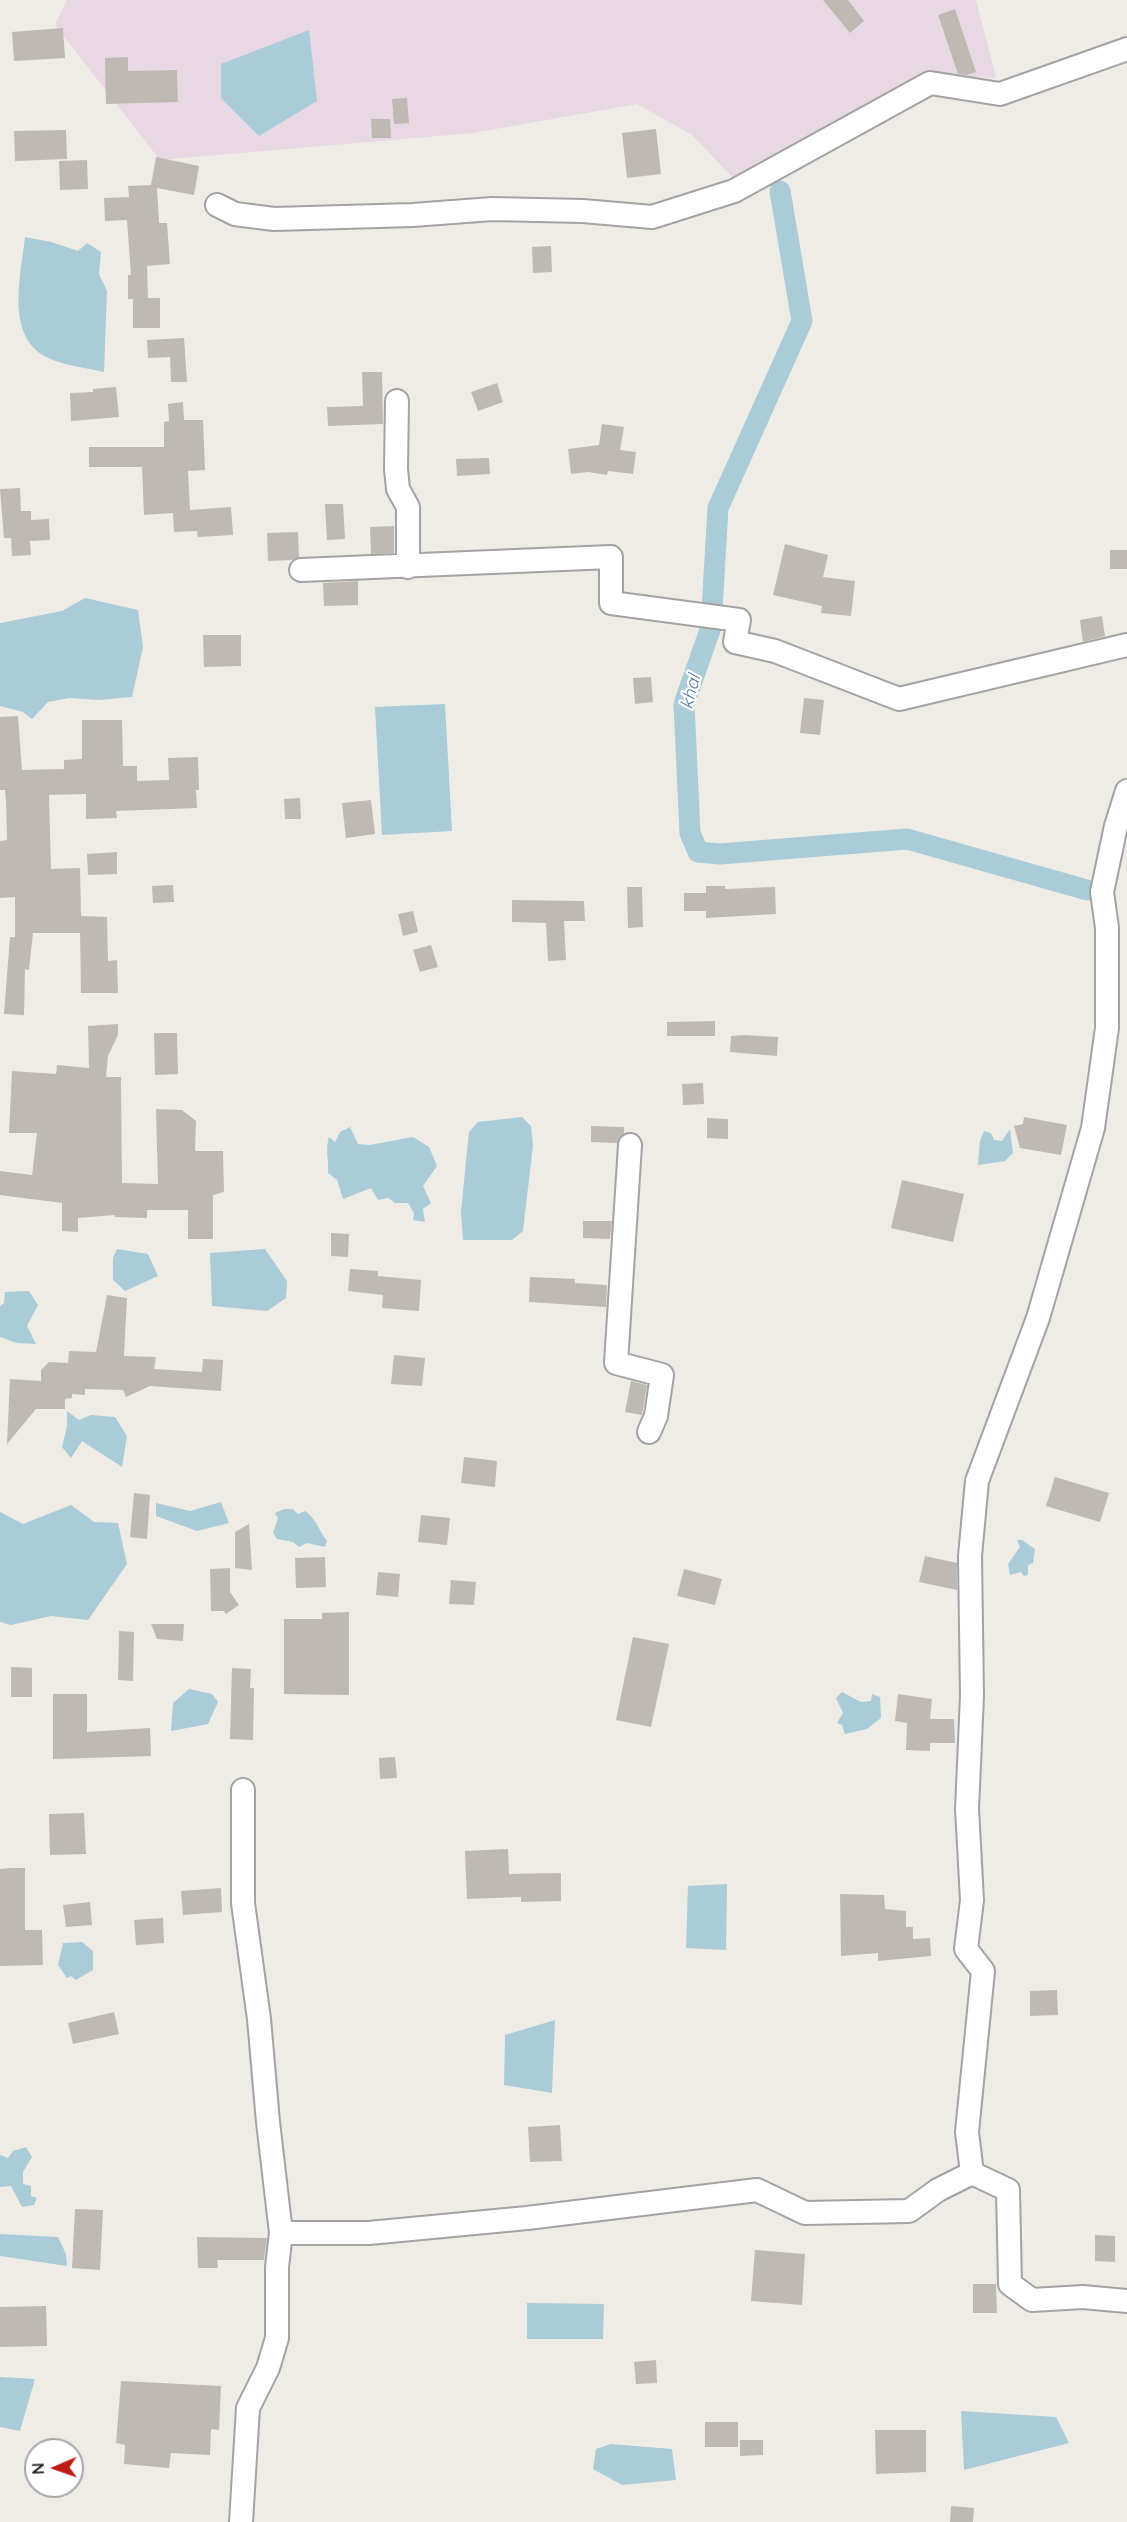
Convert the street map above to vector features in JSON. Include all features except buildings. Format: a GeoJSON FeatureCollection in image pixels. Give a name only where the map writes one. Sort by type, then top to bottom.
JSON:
{"type":"FeatureCollection","features":[{"type":"Feature","properties":{"kind":"street"},"geometry":{"type":"LineString","coordinates":[[217,205],[234,214],[274,219],[413,216],[492,209],[583,211],[652,217],[734,191],[930,83],[1000,94],[1127,50]]}},
{"type":"Feature","properties":{"kind":"street"},"geometry":{"type":"LineString","coordinates":[[397,401],[396,469],[398,489],[408,507],[408,567]]}},
{"type":"Feature","properties":{"kind":"street"},"geometry":{"type":"LineString","coordinates":[[301,570],[408,567],[515,559],[611,557],[611,603],[740,620],[735,642],[776,651],[899,699],[1127,645]]}},
{"type":"Feature","properties":{"kind":"street"},"geometry":{"type":"LineString","coordinates":[[972,2173],[967,2132],[983,1971],[966,1949],[972,1900],[968,1809],[972,1696],[970,1556],[977,1481],[1038,1318],[1092,1128],[1107,1029],[1107,928],[1102,892],[1116,826],[1127,791]]}},
{"type":"Feature","properties":{"kind":"street"},"geometry":{"type":"LineString","coordinates":[[630,1145],[616,1362],[662,1375],[656,1416],[649,1432]]}},
{"type":"Feature","properties":{"kind":"street"},"geometry":{"type":"LineString","coordinates":[[241,2522],[248,2408],[268,2368],[277,2338],[277,2267],[281,2233],[259,2019],[243,1903],[243,1790]]}},
{"type":"Feature","properties":{"kind":"street"},"geometry":{"type":"LineString","coordinates":[[281,2233],[369,2233],[516,2220],[757,2190],[805,2213],[909,2211],[938,2190],[972,2173]]}},
{"type":"Feature","properties":{"kind":"street"},"geometry":{"type":"LineString","coordinates":[[972,2173],[1008,2190],[1010,2284],[1032,2300],[1083,2297],[1127,2301]]}},
{"type":"Feature","properties":{"kind":"shaded area"},"geometry":{"type":"Polygon","coordinates":[[[67,0],[976,0],[996,78],[931,75],[739,184],[692,135],[637,104],[473,133],[160,160],[55,25],[67,0]]]}},
{"type":"Feature","properties":{"kind":"water"},"geometry":{"type":"Polygon","coordinates":[[[309,30],[317,101],[259,136],[221,98],[221,64],[309,30]]]}},
{"type":"Feature","properties":{"kind":"water"},"geometry":{"type":"Polygon","coordinates":[[[25,237],[51,242],[78,251],[87,243],[101,252],[99,274],[107,291],[104,372],[52,360],[33,347],[25,334],[20,319],[19,286],[25,237]]]}},
{"type":"Feature","properties":{"kind":"water"},"geometry":{"type":"Polygon","coordinates":[[[85,598],[138,610],[143,647],[132,697],[99,700],[69,698],[48,702],[32,719],[23,712],[0,706],[0,623],[62,611],[85,598]]]}},
{"type":"Feature","properties":{"kind":"water"},"geometry":{"type":"Polygon","coordinates":[[[445,704],[452,831],[382,835],[375,707],[445,704]]]}},
{"type":"Feature","properties":{"kind":"water"},"geometry":{"type":"Polygon","coordinates":[[[522,1117],[531,1126],[533,1145],[523,1231],[512,1240],[463,1240],[461,1212],[469,1132],[478,1122],[522,1117]]]}},
{"type":"Feature","properties":{"kind":"water"},"geometry":{"type":"Polygon","coordinates":[[[350,1127],[358,1144],[370,1145],[413,1137],[429,1147],[437,1166],[423,1186],[431,1203],[423,1209],[425,1222],[413,1220],[414,1213],[408,1203],[395,1203],[388,1198],[378,1200],[371,1188],[343,1199],[337,1180],[328,1173],[327,1146],[329,1137],[335,1142],[340,1132],[350,1127]]]}},
{"type":"Feature","properties":{"kind":"water"},"geometry":{"type":"Polygon","coordinates":[[[1010,1129],[1013,1153],[1005,1161],[978,1165],[980,1141],[984,1131],[991,1133],[994,1140],[1002,1141],[1010,1129]]]}},
{"type":"Feature","properties":{"kind":"water"},"geometry":{"type":"Polygon","coordinates":[[[117,1249],[148,1254],[158,1276],[125,1291],[113,1280],[113,1258],[117,1249]]]}},
{"type":"Feature","properties":{"kind":"water"},"geometry":{"type":"Polygon","coordinates":[[[265,1249],[287,1281],[286,1298],[267,1311],[212,1306],[210,1253],[265,1249]]]}},
{"type":"Feature","properties":{"kind":"water"},"geometry":{"type":"Polygon","coordinates":[[[29,1291],[38,1305],[27,1326],[36,1344],[17,1343],[0,1337],[0,1306],[4,1303],[5,1292],[29,1291]]]}},
{"type":"Feature","properties":{"kind":"water"},"geometry":{"type":"Polygon","coordinates":[[[67,1411],[79,1420],[91,1415],[115,1417],[127,1436],[122,1467],[82,1441],[71,1458],[62,1447],[67,1426],[67,1411]]]}},
{"type":"Feature","properties":{"kind":"water"},"geometry":{"type":"Polygon","coordinates":[[[221,1502],[229,1523],[197,1531],[156,1516],[156,1503],[190,1511],[221,1502]]]}},
{"type":"Feature","properties":{"kind":"water"},"geometry":{"type":"Polygon","coordinates":[[[71,1505],[94,1522],[118,1523],[127,1564],[88,1620],[51,1616],[11,1625],[0,1622],[0,1512],[23,1524],[71,1505]]]}},
{"type":"Feature","properties":{"kind":"water"},"geometry":{"type":"Polygon","coordinates":[[[284,1509],[293,1509],[298,1514],[305,1511],[309,1514],[327,1541],[325,1547],[307,1543],[299,1547],[293,1542],[277,1539],[273,1533],[278,1518],[275,1513],[284,1509]]]}},
{"type":"Feature","properties":{"kind":"water"},"geometry":{"type":"Polygon","coordinates":[[[1017,1540],[1022,1540],[1035,1549],[1033,1563],[1028,1565],[1028,1575],[1024,1576],[1021,1572],[1010,1575],[1008,1564],[1020,1547],[1017,1540]]]}},
{"type":"Feature","properties":{"kind":"water"},"geometry":{"type":"Polygon","coordinates":[[[189,1689],[212,1694],[218,1702],[208,1724],[171,1731],[173,1703],[189,1689]]]}},
{"type":"Feature","properties":{"kind":"water"},"geometry":{"type":"Polygon","coordinates":[[[842,1692],[861,1702],[871,1701],[872,1694],[880,1697],[881,1718],[867,1729],[845,1734],[842,1725],[837,1723],[843,1713],[836,1698],[842,1692]]]}},
{"type":"Feature","properties":{"kind":"water"},"geometry":{"type":"Polygon","coordinates":[[[727,1884],[726,1950],[686,1948],[688,1886],[727,1884]]]}},
{"type":"Feature","properties":{"kind":"water"},"geometry":{"type":"Polygon","coordinates":[[[82,1942],[93,1951],[93,1970],[76,1980],[71,1976],[67,1978],[58,1965],[63,1943],[82,1942]]]}},
{"type":"Feature","properties":{"kind":"water"},"geometry":{"type":"Polygon","coordinates":[[[555,2020],[552,2093],[504,2085],[505,2035],[555,2020]]]}},
{"type":"Feature","properties":{"kind":"water"},"geometry":{"type":"Polygon","coordinates":[[[26,2147],[32,2157],[23,2172],[23,2184],[31,2186],[31,2196],[37,2198],[34,2205],[22,2207],[11,2186],[0,2187],[0,2155],[8,2158],[13,2151],[26,2147]]]}},
{"type":"Feature","properties":{"kind":"water"},"geometry":{"type":"Polygon","coordinates":[[[0,2234],[58,2237],[66,2254],[67,2266],[0,2256],[0,2234]]]}},
{"type":"Feature","properties":{"kind":"water"},"geometry":{"type":"Polygon","coordinates":[[[527,2303],[604,2304],[603,2339],[527,2339],[527,2303]]]}},
{"type":"Feature","properties":{"kind":"water"},"geometry":{"type":"Polygon","coordinates":[[[0,2377],[35,2379],[20,2431],[0,2427],[0,2377]]]}},
{"type":"Feature","properties":{"kind":"water"},"geometry":{"type":"Polygon","coordinates":[[[961,2411],[1056,2417],[1069,2443],[964,2470],[961,2411]]]}},
{"type":"Feature","properties":{"kind":"water"},"geometry":{"type":"Polygon","coordinates":[[[611,2444],[672,2449],[676,2480],[622,2485],[593,2469],[596,2449],[611,2444]]]}},
{"type":"Feature","properties":{"kind":"waterway","name":"khal"},"geometry":{"type":"LineString","coordinates":[[780,191],[802,321],[718,508],[711,627],[684,704],[690,833],[698,852],[720,854],[907,839],[1087,890]]}}]}
